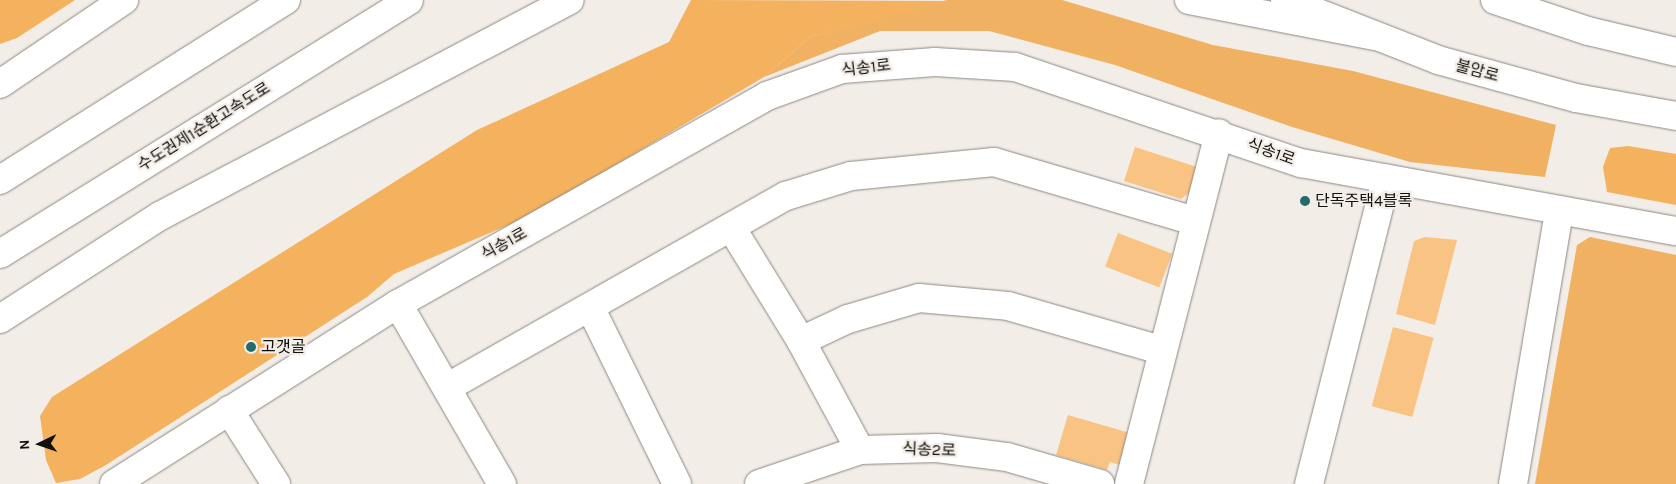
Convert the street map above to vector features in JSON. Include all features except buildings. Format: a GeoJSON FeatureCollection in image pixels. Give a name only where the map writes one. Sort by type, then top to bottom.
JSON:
{"type":"FeatureCollection","features":[{"type":"Feature","properties":{"kind":"main road"},"geometry":{"type":"LineString","coordinates":[[0,84],[124,0]]}},
{"type":"Feature","properties":{"kind":"main road"},"geometry":{"type":"LineString","coordinates":[[0,180],[286,0]]}},
{"type":"Feature","properties":{"kind":"main road","name":"수도권제1순환고속도로"},"geometry":{"type":"LineString","coordinates":[[0,254],[408,0]]}},
{"type":"Feature","properties":{"kind":"main road"},"geometry":{"type":"LineString","coordinates":[[0,319],[160,216],[569,0]]}},
{"type":"Feature","properties":{"kind":"main road"},"geometry":{"type":"LineString","coordinates":[[1189,0],[1375,36]]}},
{"type":"Feature","properties":{"kind":"main road","name":"불암로"},"geometry":{"type":"LineString","coordinates":[[1285,0],[1438,60],[1576,98],[1676,116]]}},
{"type":"Feature","properties":{"kind":"main road"},"geometry":{"type":"LineString","coordinates":[[1495,0],[1588,31],[1676,52]]}},
{"type":"Feature","properties":{"kind":"main road","name":"식송1로"},"geometry":{"type":"LineString","coordinates":[[114,484],[398,304],[767,96],[842,69],[935,62],[1015,67],[1219,133],[1301,163],[1559,212],[1676,231]]}},
{"type":"Feature","properties":{"kind":"main road"},"geometry":{"type":"LineString","coordinates":[[1129,484],[1160,350],[1219,133]]}},
{"type":"Feature","properties":{"kind":"main road"},"geometry":{"type":"LineString","coordinates":[[448,387],[591,309],[786,196],[851,176],[994,162],[1195,221]]}},
{"type":"Feature","properties":{"kind":"main road"},"geometry":{"type":"LineString","coordinates":[[1309,484],[1386,180]]}},
{"type":"Feature","properties":{"kind":"main road"},"geometry":{"type":"LineString","coordinates":[[1513,484],[1559,212]]}},
{"type":"Feature","properties":{"kind":"main road"},"geometry":{"type":"LineString","coordinates":[[731,227],[802,341],[860,450]]}},
{"type":"Feature","properties":{"kind":"main road"},"geometry":{"type":"LineString","coordinates":[[802,341],[848,319],[919,298],[1008,306],[1160,350]]}},
{"type":"Feature","properties":{"kind":"main road"},"geometry":{"type":"LineString","coordinates":[[398,304],[448,387],[502,484]]}},
{"type":"Feature","properties":{"kind":"main road"},"geometry":{"type":"LineString","coordinates":[[591,309],[677,484]]}},
{"type":"Feature","properties":{"kind":"main road"},"geometry":{"type":"LineString","coordinates":[[230,410],[276,484]]}},
{"type":"Feature","properties":{"kind":"main road","name":"식송2로"},"geometry":{"type":"LineString","coordinates":[[759,484],[860,450],[936,448],[1008,457],[1100,484]]}},
{"type":"Feature","properties":{"kind":"shaded area"},"geometry":{"type":"Polygon","coordinates":[[[0,0],[75,0],[17,38],[0,44],[0,0]]]}},
{"type":"Feature","properties":{"kind":"shaded area"},"geometry":{"type":"Polygon","coordinates":[[[691,0],[950,1],[810,37],[764,77],[529,216],[394,274],[367,297],[106,465],[80,479],[56,483],[46,460],[40,416],[52,397],[477,130],[669,42],[691,0]]]}},
{"type":"Feature","properties":{"kind":"shaded area"},"geometry":{"type":"Polygon","coordinates":[[[947,0],[1062,0],[1213,45],[1353,71],[1556,125],[1545,177],[1410,162],[1292,127],[1115,65],[989,31],[880,31],[764,77],[810,37],[947,0]]]}},
{"type":"Feature","properties":{"kind":"shaded area"},"geometry":{"type":"Polygon","coordinates":[[[1628,146],[1676,154],[1676,205],[1607,192],[1603,167],[1610,148],[1628,146]]]}},
{"type":"Feature","properties":{"kind":"shaded area"},"geometry":{"type":"Polygon","coordinates":[[[1590,237],[1676,255],[1676,484],[1535,484],[1577,245],[1590,237]]]}},
{"type":"Feature","properties":{"kind":"place","name":"단독주택4블록"},"geometry":{"type":"Point","coordinates":[1305,201]}},
{"type":"Feature","properties":{"kind":"place","name":"고갯골"},"geometry":{"type":"Point","coordinates":[251,347]}}]}
